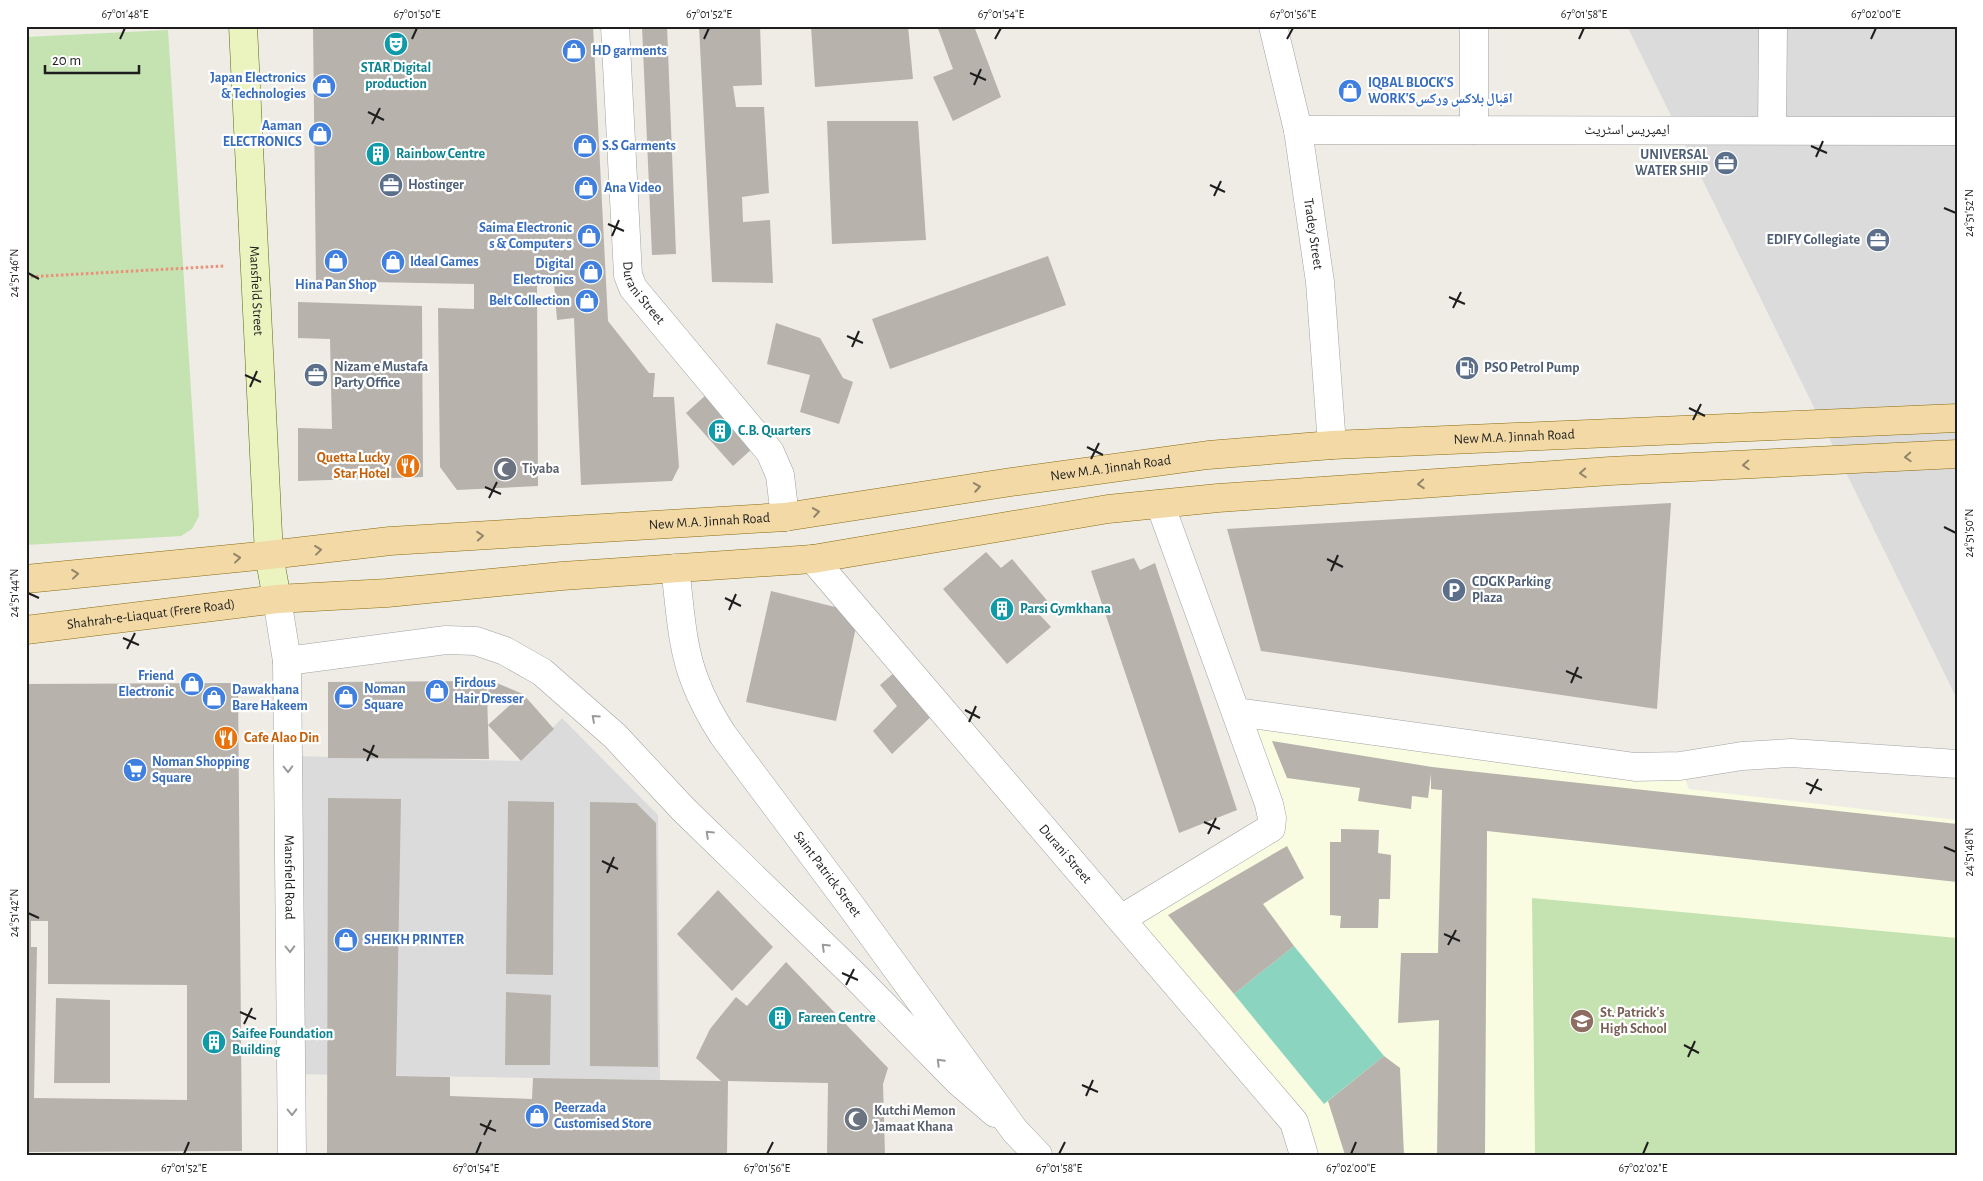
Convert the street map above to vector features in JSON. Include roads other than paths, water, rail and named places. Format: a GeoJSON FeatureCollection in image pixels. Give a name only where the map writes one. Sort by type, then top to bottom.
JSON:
{"type":"FeatureCollection","features":[{"type":"Feature","properties":{"kind":"main road","name":"Mansfield Street"},"geometry":{"type":"LineString","coordinates":[[243,26],[270,555],[277,599]]}},
{"type":"Feature","properties":{"kind":"main road","name":"New M.A. Jinnah Road"},"geometry":{"type":"LineString","coordinates":[[270,555],[390,541],[785,517],[1208,455],[1332,445],[1957,418]]}},
{"type":"Feature","properties":{"kind":"main road"},"geometry":{"type":"LineString","coordinates":[[277,599],[386,592],[562,576],[813,559],[1108,509],[1170,503],[1610,471],[1957,454]]}},
{"type":"Feature","properties":{"kind":"main road"},"geometry":{"type":"LineString","coordinates":[[1170,503],[1162,480],[1166,466],[1171,460]]}},
{"type":"Feature","properties":{"kind":"main road"},"geometry":{"type":"LineString","coordinates":[[1096,470],[1108,474],[1117,485],[1116,499],[1108,509]]}},
{"type":"Feature","properties":{"kind":"main road"},"geometry":{"type":"LineString","coordinates":[[26,579],[270,555]]}},
{"type":"Feature","properties":{"kind":"main road","name":"Shahrah-e-Liaquat (Frere Road)"},"geometry":{"type":"LineString","coordinates":[[26,630],[277,599]]}},
{"type":"Feature","properties":{"kind":"street","name":"Durani Street"},"geometry":{"type":"LineString","coordinates":[[616,26],[628,275],[633,288],[770,452],[780,474],[785,517]]}},
{"type":"Feature","properties":{"kind":"street","name":"Tradey Street"},"geometry":{"type":"LineString","coordinates":[[1272,26],[1298,130],[1320,282],[1332,445]]}},
{"type":"Feature","properties":{"kind":"street"},"geometry":{"type":"LineString","coordinates":[[1474,26],[1474,130]]}},
{"type":"Feature","properties":{"kind":"street"},"geometry":{"type":"LineString","coordinates":[[1772,26],[1772,130]]}},
{"type":"Feature","properties":{"kind":"street","name":"ایمپریس اسٹریٹ"},"geometry":{"type":"LineString","coordinates":[[1298,130],[1957,131]]}},
{"type":"Feature","properties":{"kind":"street"},"geometry":{"type":"LineString","coordinates":[[1121,919],[1270,828],[1272,818],[1269,804],[1236,712],[1170,503]]}},
{"type":"Feature","properties":{"kind":"street","name":"Durani Street"},"geometry":{"type":"LineString","coordinates":[[813,559],[1294,1122],[1304,1155]]}},
{"type":"Feature","properties":{"kind":"street","name":"Saint Patrick Street"},"geometry":{"type":"LineString","coordinates":[[675,568],[686,648],[694,680],[723,736],[851,906],[1015,1131],[1038,1155]]}},
{"type":"Feature","properties":{"kind":"street","name":"Mansfield Road"},"geometry":{"type":"LineString","coordinates":[[277,599],[287,661],[292,1155]]}},
{"type":"Feature","properties":{"kind":"street"},"geometry":{"type":"LineString","coordinates":[[287,661],[446,640],[476,641],[505,651],[542,672],[615,736],[683,809],[854,975],[959,1082],[1015,1131]]}},
{"type":"Feature","properties":{"kind":"street"},"geometry":{"type":"LineString","coordinates":[[1236,712],[1636,767],[1680,766],[1742,756],[1791,753],[1957,764]]}},
{"type":"Feature","properties":{"kind":"place","name":"STAR Digital production"},"geometry":{"type":"Point","coordinates":[396,44]}},
{"type":"Feature","properties":{"kind":"place","name":"HD garments"},"geometry":{"type":"Point","coordinates":[574,51]}},
{"type":"Feature","properties":{"kind":"place","name":"Japan Electronics & Technologies"},"geometry":{"type":"Point","coordinates":[324,86]}},
{"type":"Feature","properties":{"kind":"place","name":"IQBAL BLOCK'S WORK'Sاقبال بلاکس ورکس"},"geometry":{"type":"Point","coordinates":[1350,91]}},
{"type":"Feature","properties":{"kind":"place","name":"Aaman ELECTRONICS"},"geometry":{"type":"Point","coordinates":[320,134]}},
{"type":"Feature","properties":{"kind":"place","name":"S.S Garments"},"geometry":{"type":"Point","coordinates":[585,146]}},
{"type":"Feature","properties":{"kind":"place","name":"Rainbow Centre"},"geometry":{"type":"Point","coordinates":[378,154]}},
{"type":"Feature","properties":{"kind":"place","name":"UNIVERSAL WATER SHIP"},"geometry":{"type":"Point","coordinates":[1726,163]}},
{"type":"Feature","properties":{"kind":"place","name":"Hostinger"},"geometry":{"type":"Point","coordinates":[391,185]}},
{"type":"Feature","properties":{"kind":"place","name":"Ana Video"},"geometry":{"type":"Point","coordinates":[586,188]}},
{"type":"Feature","properties":{"kind":"place","name":"Saima Electronic s & Computer s"},"geometry":{"type":"Point","coordinates":[589,236]}},
{"type":"Feature","properties":{"kind":"place","name":"EDIFY Collegiate"},"geometry":{"type":"Point","coordinates":[1878,240]}},
{"type":"Feature","properties":{"kind":"place","name":"Hina Pan Shop"},"geometry":{"type":"Point","coordinates":[336,261]}},
{"type":"Feature","properties":{"kind":"place","name":"Ideal Games"},"geometry":{"type":"Point","coordinates":[393,262]}},
{"type":"Feature","properties":{"kind":"place","name":"Digital Electronics"},"geometry":{"type":"Point","coordinates":[591,272]}},
{"type":"Feature","properties":{"kind":"place","name":"Belt Collection"},"geometry":{"type":"Point","coordinates":[587,301]}},
{"type":"Feature","properties":{"kind":"place","name":"PSO Petrol Pump"},"geometry":{"type":"Point","coordinates":[1467,368]}},
{"type":"Feature","properties":{"kind":"place","name":"Nizam e Mustafa Party Office"},"geometry":{"type":"Point","coordinates":[316,375]}},
{"type":"Feature","properties":{"kind":"place","name":"C.B. Quarters"},"geometry":{"type":"Point","coordinates":[720,431]}},
{"type":"Feature","properties":{"kind":"place","name":"Quetta Lucky Star Hotel"},"geometry":{"type":"Point","coordinates":[408,466]}},
{"type":"Feature","properties":{"kind":"place","name":"Tiyaba"},"geometry":{"type":"Point","coordinates":[505,469]}},
{"type":"Feature","properties":{"kind":"place","name":"CDGK Parking Plaza"},"geometry":{"type":"Point","coordinates":[1454,590]}},
{"type":"Feature","properties":{"kind":"place","name":"Parsi Gymkhana"},"geometry":{"type":"Point","coordinates":[1002,609]}},
{"type":"Feature","properties":{"kind":"place","name":"Friend Electronic"},"geometry":{"type":"Point","coordinates":[192,684]}},
{"type":"Feature","properties":{"kind":"place","name":"Firdous Hair Dresser"},"geometry":{"type":"Point","coordinates":[437,691]}},
{"type":"Feature","properties":{"kind":"place","name":"Noman Square"},"geometry":{"type":"Point","coordinates":[346,697]}},
{"type":"Feature","properties":{"kind":"place","name":"Dawakhana Bare Hakeem"},"geometry":{"type":"Point","coordinates":[214,698]}},
{"type":"Feature","properties":{"kind":"place","name":"Cafe Alao Din"},"geometry":{"type":"Point","coordinates":[226,738]}},
{"type":"Feature","properties":{"kind":"place","name":"Noman Shopping Square"},"geometry":{"type":"Point","coordinates":[135,770]}},
{"type":"Feature","properties":{"kind":"place","name":"SHEIKH PRINTER"},"geometry":{"type":"Point","coordinates":[346,940]}},
{"type":"Feature","properties":{"kind":"place","name":"Fareen Centre"},"geometry":{"type":"Point","coordinates":[780,1018]}},
{"type":"Feature","properties":{"kind":"place","name":"St. Patrick's High School"},"geometry":{"type":"Point","coordinates":[1582,1021]}},
{"type":"Feature","properties":{"kind":"place","name":"Saifee Foundation Building"},"geometry":{"type":"Point","coordinates":[214,1042]}},
{"type":"Feature","properties":{"kind":"place","name":"Peerzada Customised Store"},"geometry":{"type":"Point","coordinates":[537,1116]}},
{"type":"Feature","properties":{"kind":"place","name":"Kutchi Memon Jamaat Khana"},"geometry":{"type":"Point","coordinates":[856,1119]}}]}
